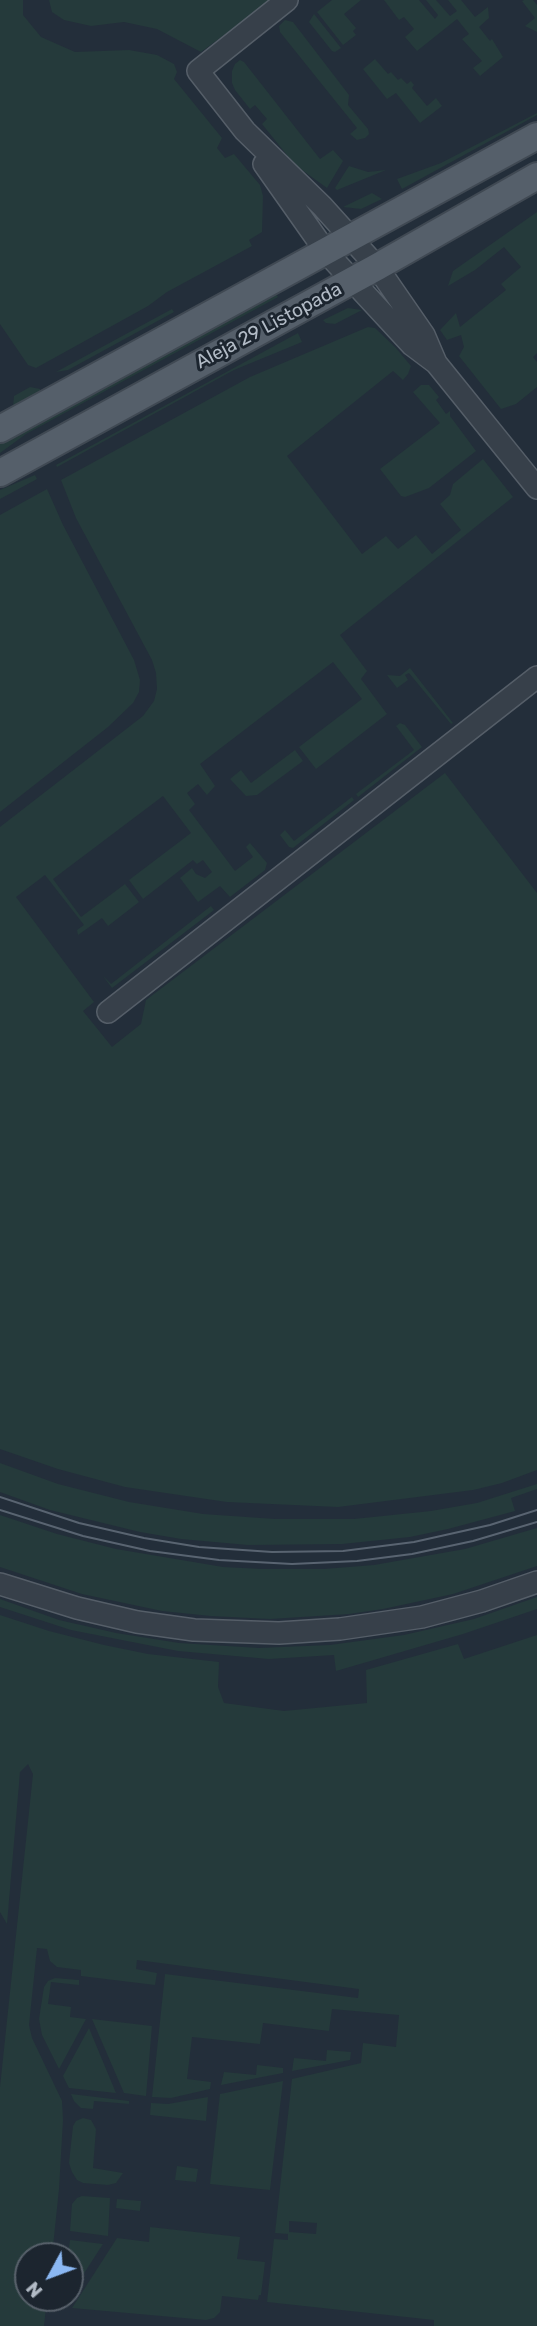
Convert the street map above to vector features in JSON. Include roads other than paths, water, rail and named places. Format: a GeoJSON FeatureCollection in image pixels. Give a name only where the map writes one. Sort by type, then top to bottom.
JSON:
{"type":"FeatureCollection","features":[{"type":"Feature","properties":{"kind":"main road","name":"Aleja 29 Listopada"},"geometry":{"type":"LineString","coordinates":[[0,429],[537,136]]}},
{"type":"Feature","properties":{"kind":"main road","name":"Aleja 29 Listopada"},"geometry":{"type":"LineString","coordinates":[[0,473],[352,281],[537,176]]}},
{"type":"Feature","properties":{"kind":"street"},"geometry":{"type":"LineString","coordinates":[[287,0],[198,71],[246,131],[352,238],[377,267],[424,335],[436,363]]}},
{"type":"Feature","properties":{"kind":"street"},"geometry":{"type":"LineString","coordinates":[[246,131],[271,175],[326,252],[412,345],[436,363],[537,488]]}},
{"type":"Feature","properties":{"kind":"street"},"geometry":{"type":"LineString","coordinates":[[108,1012],[537,677]]}},
{"type":"Feature","properties":{"kind":"street"},"geometry":{"type":"LineString","coordinates":[[0,1584],[77,1608],[137,1622],[194,1630],[279,1633],[340,1629],[404,1620],[452,1610],[537,1582]]}},
{"type":"Feature","properties":{"kind":"tram line"},"geometry":{"type":"LineString","coordinates":[[0,1497],[79,1523],[144,1538],[199,1547],[272,1552],[343,1551],[414,1542],[490,1525],[537,1510]]}},
{"type":"Feature","properties":{"kind":"tram line"},"geometry":{"type":"LineString","coordinates":[[0,1510],[83,1536],[150,1551],[219,1560],[292,1564],[357,1561],[412,1554],[473,1541],[537,1522]]}}]}
